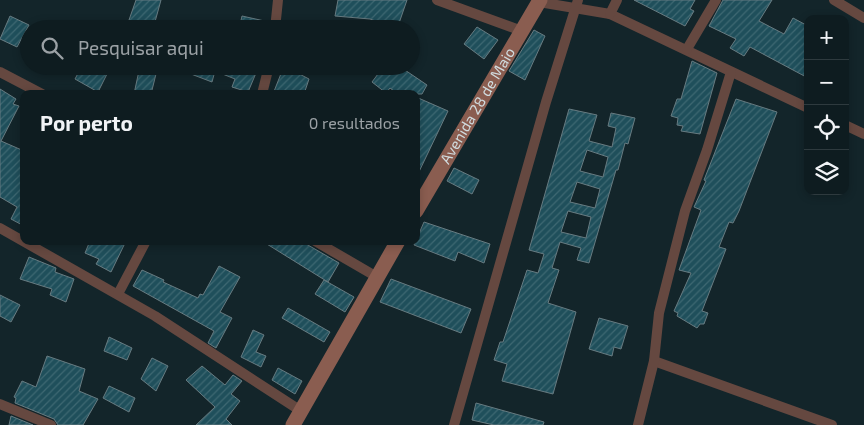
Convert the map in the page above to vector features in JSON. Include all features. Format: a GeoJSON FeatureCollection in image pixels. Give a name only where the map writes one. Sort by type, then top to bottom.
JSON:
{"type":"FeatureCollection","features":[{"type":"Feature","properties":{"kind":"street"},"geometry":{"type":"LineString","coordinates":[[276,20],[278,0]]}},
{"type":"Feature","properties":{"kind":"street"},"geometry":{"type":"LineString","coordinates":[[438,0],[522,31]]}},
{"type":"Feature","properties":{"kind":"street"},"geometry":{"type":"LineString","coordinates":[[610,14],[617,0]]}},
{"type":"Feature","properties":{"kind":"street"},"geometry":{"type":"LineString","coordinates":[[687,49],[716,0]]}},
{"type":"Feature","properties":{"kind":"street"},"geometry":{"type":"LineString","coordinates":[[834,0],[864,18]]}},
{"type":"Feature","properties":{"kind":"street"},"geometry":{"type":"LineString","coordinates":[[540,1],[577,4],[610,14],[804,106]]}},
{"type":"Feature","properties":{"kind":"street","name":"Avenida 28 de Maio"},"geometry":{"type":"LineString","coordinates":[[420,204],[540,1]]}},
{"type":"Feature","properties":{"kind":"street"},"geometry":{"type":"LineString","coordinates":[[454,425],[546,102],[577,4]]}},
{"type":"Feature","properties":{"kind":"street"},"geometry":{"type":"LineString","coordinates":[[0,72],[34,90]]}},
{"type":"Feature","properties":{"kind":"street"},"geometry":{"type":"LineString","coordinates":[[638,425],[654,361],[659,313],[683,220],[731,72]]}},
{"type":"Feature","properties":{"kind":"street"},"geometry":{"type":"LineString","coordinates":[[263,90],[267,75]]}},
{"type":"Feature","properties":{"kind":"street"},"geometry":{"type":"LineString","coordinates":[[849,127],[864,134]]}},
{"type":"Feature","properties":{"kind":"street"},"geometry":{"type":"LineString","coordinates":[[0,228],[20,239]]}},
{"type":"Feature","properties":{"kind":"street"},"geometry":{"type":"LineString","coordinates":[[30,245],[118,294],[254,379],[301,411]]}},
{"type":"Feature","properties":{"kind":"street"},"geometry":{"type":"LineString","coordinates":[[118,294],[144,245]]}},
{"type":"Feature","properties":{"kind":"street"},"geometry":{"type":"LineString","coordinates":[[322,245],[378,277]]}},
{"type":"Feature","properties":{"kind":"street"},"geometry":{"type":"LineString","coordinates":[[293,425],[396,245]]}},
{"type":"Feature","properties":{"kind":"street"},"geometry":{"type":"LineString","coordinates":[[654,361],[832,425]]}},
{"type":"Feature","properties":{"kind":"street"},"geometry":{"type":"LineString","coordinates":[[0,404],[50,425]]}},
{"type":"Feature","properties":{"kind":"building"},"geometry":{"type":"Polygon","coordinates":[[[136,0],[161,0],[155,20],[129,20],[136,0]]]}},
{"type":"Feature","properties":{"kind":"building"},"geometry":{"type":"Polygon","coordinates":[[[338,0],[407,0],[400,20],[373,20],[335,16],[338,0]]]}},
{"type":"Feature","properties":{"kind":"building"},"geometry":{"type":"Polygon","coordinates":[[[634,0],[695,0],[690,9],[694,11],[685,26],[634,0]]]}},
{"type":"Feature","properties":{"kind":"building"},"geometry":{"type":"Polygon","coordinates":[[[723,0],[772,0],[759,21],[784,34],[793,18],[804,24],[804,76],[750,47],[744,56],[730,48],[736,39],[709,26],[723,0]]]}},
{"type":"Feature","properties":{"kind":"building"},"geometry":{"type":"Polygon","coordinates":[[[10,16],[20,21],[20,42],[17,47],[0,39],[10,16]]]}},
{"type":"Feature","properties":{"kind":"building"},"geometry":{"type":"Polygon","coordinates":[[[242,16],[260,20],[241,20],[242,16]]]}},
{"type":"Feature","properties":{"kind":"building"},"geometry":{"type":"Polygon","coordinates":[[[477,27],[498,40],[484,59],[464,44],[477,27]]]}},
{"type":"Feature","properties":{"kind":"building"},"geometry":{"type":"Polygon","coordinates":[[[534,30],[545,36],[525,80],[509,71],[534,30]]]}},
{"type":"Feature","properties":{"kind":"building"},"geometry":{"type":"Polygon","coordinates":[[[692,61],[717,73],[700,134],[681,131],[683,126],[677,125],[678,118],[671,116],[677,99],[681,99],[692,61]]]}},
{"type":"Feature","properties":{"kind":"building"},"geometry":{"type":"Polygon","coordinates":[[[77,75],[106,75],[99,90],[94,90],[75,79],[77,75]]]}},
{"type":"Feature","properties":{"kind":"building"},"geometry":{"type":"Polygon","coordinates":[[[138,75],[156,75],[152,90],[135,90],[138,75]]]}},
{"type":"Feature","properties":{"kind":"building"},"geometry":{"type":"Polygon","coordinates":[[[194,75],[214,75],[212,82],[194,75]]]}},
{"type":"Feature","properties":{"kind":"building"},"geometry":{"type":"Polygon","coordinates":[[[225,75],[255,75],[249,90],[232,87],[235,79],[225,75]]]}},
{"type":"Feature","properties":{"kind":"building"},"geometry":{"type":"Polygon","coordinates":[[[280,75],[301,75],[309,79],[305,90],[275,90],[280,75]]]}},
{"type":"Feature","properties":{"kind":"building"},"geometry":{"type":"Polygon","coordinates":[[[377,75],[412,75],[427,85],[422,94],[420,94],[420,90],[393,90],[390,88],[388,90],[382,90],[372,82],[377,75]]]}},
{"type":"Feature","properties":{"kind":"building"},"geometry":{"type":"Polygon","coordinates":[[[0,89],[16,99],[13,104],[19,106],[1,141],[20,149],[20,224],[11,219],[17,207],[0,197],[0,89]]]}},
{"type":"Feature","properties":{"kind":"building"},"geometry":{"type":"Polygon","coordinates":[[[420,99],[448,111],[420,170],[420,99]]]}},
{"type":"Feature","properties":{"kind":"building"},"geometry":{"type":"Polygon","coordinates":[[[736,99],[777,112],[739,211],[733,223],[729,222],[719,247],[726,249],[702,311],[708,313],[704,324],[700,324],[697,328],[677,316],[678,313],[674,311],[691,273],[679,270],[701,210],[694,207],[706,181],[704,180],[736,99]]]}},
{"type":"Feature","properties":{"kind":"building"},"geometry":{"type":"Polygon","coordinates":[[[569,109],[597,115],[589,141],[612,147],[616,128],[608,126],[611,113],[635,118],[628,144],[625,143],[618,170],[616,170],[589,263],[577,260],[581,248],[560,242],[552,268],[559,270],[548,303],[576,312],[553,394],[502,381],[507,364],[494,360],[500,342],[503,342],[527,270],[538,273],[544,254],[529,250],[569,109]],[[587,150],[580,171],[603,177],[608,157],[587,150]],[[577,182],[570,202],[595,208],[600,189],[577,182]],[[568,211],[561,232],[586,238],[591,217],[568,211]]]}},
{"type":"Feature","properties":{"kind":"building"},"geometry":{"type":"Polygon","coordinates":[[[454,168],[479,180],[472,194],[447,181],[454,168]]]}},
{"type":"Feature","properties":{"kind":"building"},"geometry":{"type":"Polygon","coordinates":[[[424,222],[490,244],[484,263],[458,252],[455,261],[414,245],[420,245],[420,231],[424,222]]]}},
{"type":"Feature","properties":{"kind":"building"},"geometry":{"type":"Polygon","coordinates":[[[88,245],[124,245],[111,272],[96,264],[99,259],[85,253],[88,245]]]}},
{"type":"Feature","properties":{"kind":"building"},"geometry":{"type":"Polygon","coordinates":[[[268,245],[308,245],[339,263],[328,282],[268,245]]]}},
{"type":"Feature","properties":{"kind":"building"},"geometry":{"type":"Polygon","coordinates":[[[29,257],[56,268],[55,272],[74,279],[66,302],[50,295],[52,289],[20,279],[29,257]]]}},
{"type":"Feature","properties":{"kind":"building"},"geometry":{"type":"Polygon","coordinates":[[[219,266],[240,277],[220,312],[232,318],[216,348],[208,343],[214,331],[133,286],[142,270],[198,298],[200,294],[203,295],[219,266]]]}},
{"type":"Feature","properties":{"kind":"building"},"geometry":{"type":"Polygon","coordinates":[[[391,279],[471,309],[461,333],[380,302],[391,279]]]}},
{"type":"Feature","properties":{"kind":"building"},"geometry":{"type":"Polygon","coordinates":[[[324,280],[354,297],[345,312],[315,294],[324,280]]]}},
{"type":"Feature","properties":{"kind":"building"},"geometry":{"type":"Polygon","coordinates":[[[0,295],[20,305],[11,322],[0,316],[0,295]]]}},
{"type":"Feature","properties":{"kind":"building"},"geometry":{"type":"Polygon","coordinates":[[[288,308],[330,332],[324,342],[282,318],[288,308]]]}},
{"type":"Feature","properties":{"kind":"building"},"geometry":{"type":"Polygon","coordinates":[[[599,318],[628,326],[621,349],[614,347],[612,356],[589,349],[599,318]]]}},
{"type":"Feature","properties":{"kind":"building"},"geometry":{"type":"Polygon","coordinates":[[[253,330],[264,335],[256,352],[266,356],[261,367],[241,357],[253,330]]]}},
{"type":"Feature","properties":{"kind":"building"},"geometry":{"type":"Polygon","coordinates":[[[109,337],[132,348],[127,360],[104,351],[109,337]]]}},
{"type":"Feature","properties":{"kind":"building"},"geometry":{"type":"Polygon","coordinates":[[[47,356],[85,369],[79,391],[98,399],[83,425],[58,425],[54,419],[15,403],[16,398],[14,397],[22,381],[36,387],[47,356]]]}},
{"type":"Feature","properties":{"kind":"building"},"geometry":{"type":"Polygon","coordinates":[[[152,358],[168,366],[156,391],[141,379],[152,358]]]}},
{"type":"Feature","properties":{"kind":"building"},"geometry":{"type":"Polygon","coordinates":[[[202,366],[225,385],[233,375],[242,381],[231,394],[240,401],[226,419],[232,425],[196,425],[215,407],[186,380],[202,366]]]}},
{"type":"Feature","properties":{"kind":"building"},"geometry":{"type":"Polygon","coordinates":[[[278,368],[302,381],[295,394],[272,380],[278,368]]]}},
{"type":"Feature","properties":{"kind":"building"},"geometry":{"type":"Polygon","coordinates":[[[109,386],[135,398],[129,412],[103,398],[109,386]]]}},
{"type":"Feature","properties":{"kind":"building"},"geometry":{"type":"Polygon","coordinates":[[[476,403],[544,422],[543,425],[494,425],[472,420],[476,403]]]}},
{"type":"Feature","properties":{"kind":"building"},"geometry":{"type":"Polygon","coordinates":[[[11,416],[33,425],[9,425],[11,416]]]}}]}
